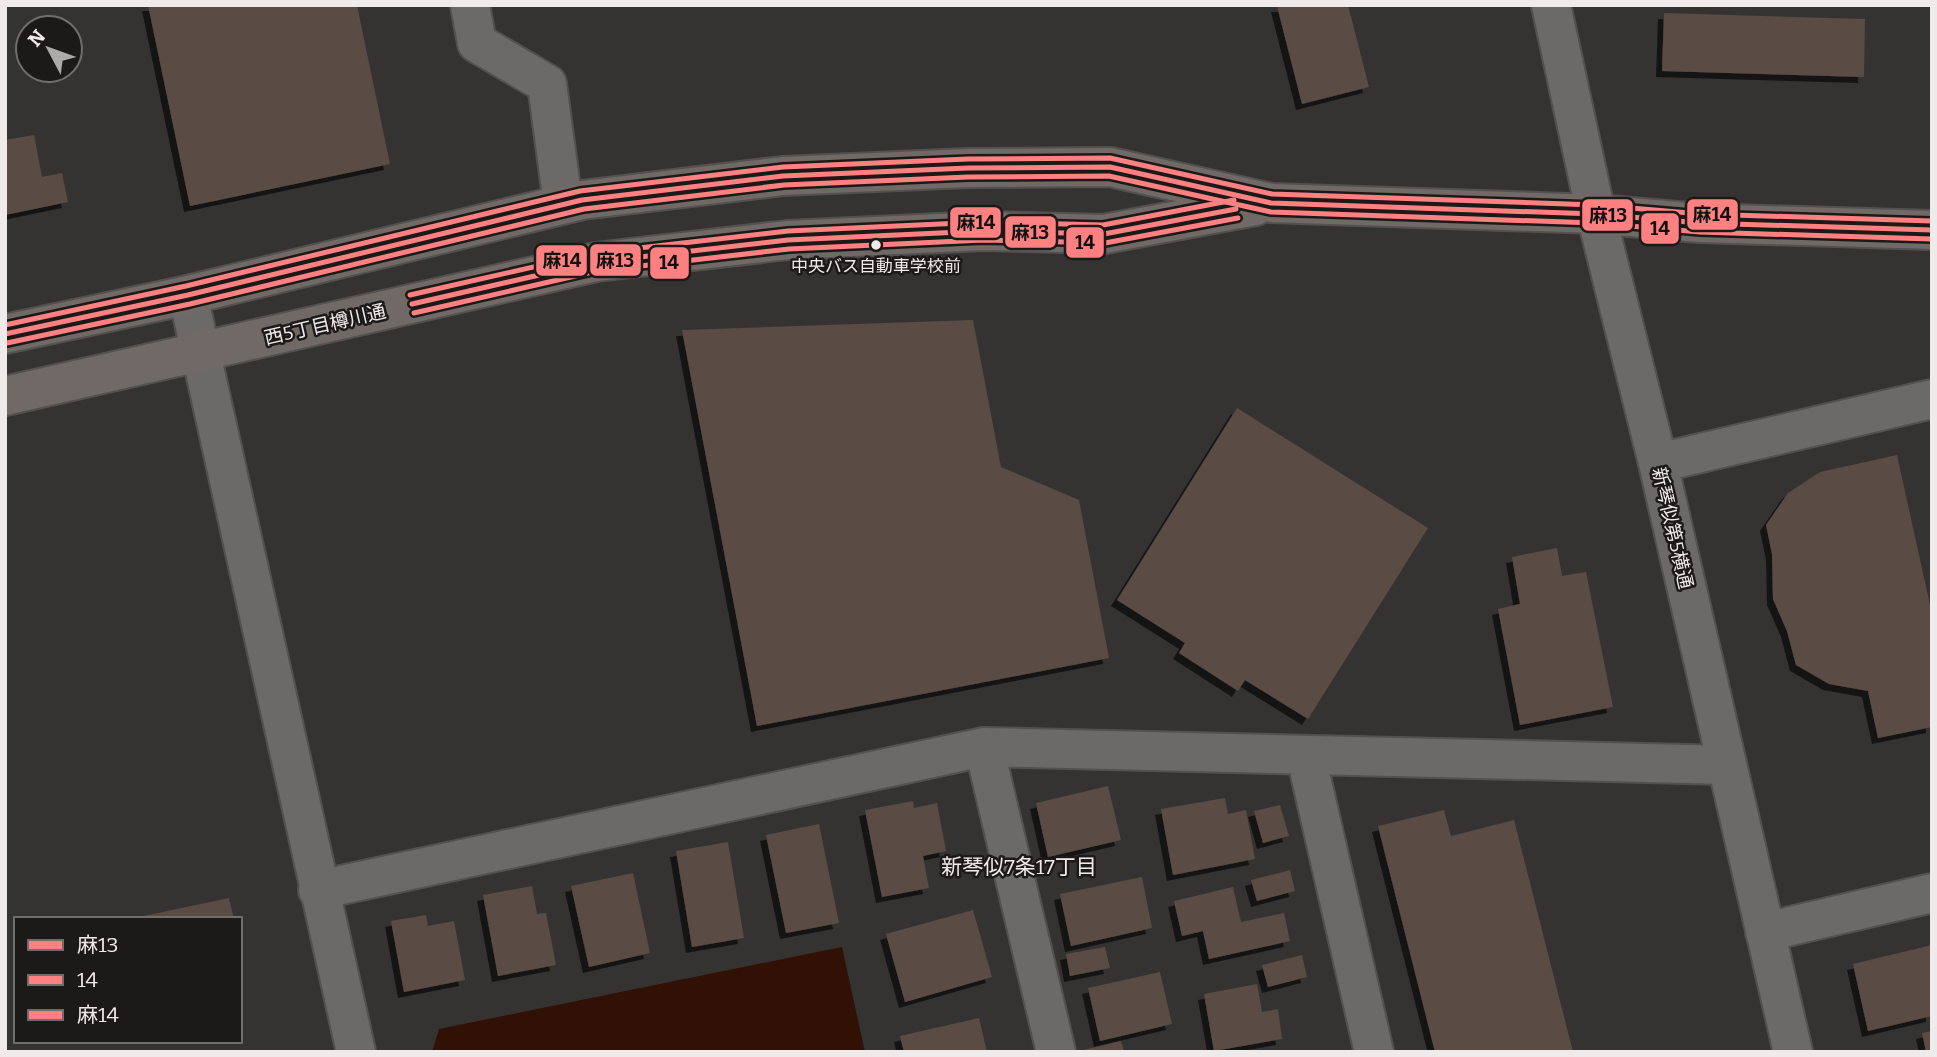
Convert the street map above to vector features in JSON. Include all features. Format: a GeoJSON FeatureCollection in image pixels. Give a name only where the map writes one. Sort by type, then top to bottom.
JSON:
{"type":"FeatureCollection","features":[{"type":"Feature","properties":{"kind":"main road","name":"西5丁目樽川通"},"geometry":{"type":"LineString","coordinates":[[5,334],[188,295],[563,204],[783,176],[968,168],[1110,167],[1270,202],[1596,214],[1700,223],[1932,230]]}},
{"type":"Feature","properties":{"kind":"main road","name":"西5丁目樽川通"},"geometry":{"type":"LineString","coordinates":[[5,396],[596,262],[788,240],[983,231],[1104,234],[1270,202]]}},
{"type":"Feature","properties":{"kind":"street"},"geometry":{"type":"LineString","coordinates":[[470,5],[477,43],[547,84],[563,204]]}},
{"type":"Feature","properties":{"kind":"street","name":"新琴似第5横通"},"geometry":{"type":"LineString","coordinates":[[1551,5],[1596,214],[1658,463],[1793,1052]]}},
{"type":"Feature","properties":{"kind":"street"},"geometry":{"type":"LineString","coordinates":[[188,295],[356,1052]]}},
{"type":"Feature","properties":{"kind":"street"},"geometry":{"type":"LineString","coordinates":[[1658,463],[1932,398]]}},
{"type":"Feature","properties":{"kind":"street"},"geometry":{"type":"LineString","coordinates":[[318,890],[984,747],[1727,765]]}},
{"type":"Feature","properties":{"kind":"street"},"geometry":{"type":"LineString","coordinates":[[984,747],[1056,1052]]}},
{"type":"Feature","properties":{"kind":"street"},"geometry":{"type":"LineString","coordinates":[[1306,756],[1374,1052]]}},
{"type":"Feature","properties":{"kind":"street"},"geometry":{"type":"LineString","coordinates":[[1765,932],[1932,893]]}},
{"type":"Feature","properties":{"kind":"shaded area"},"geometry":{"type":"Polygon","coordinates":[[[842,947],[865,1052],[432,1052],[439,1029],[842,947]]]}},
{"type":"Feature","properties":{"kind":"building"},"geometry":{"type":"Polygon","coordinates":[[[148,5],[357,5],[390,164],[190,206],[148,5]]]}},
{"type":"Feature","properties":{"kind":"building"},"geometry":{"type":"Polygon","coordinates":[[[1348,5],[1369,87],[1302,104],[1277,6],[1348,5]]]}},
{"type":"Feature","properties":{"kind":"building"},"geometry":{"type":"Polygon","coordinates":[[[1664,13],[1865,19],[1864,77],[1662,71],[1664,13]]]}},
{"type":"Feature","properties":{"kind":"building"},"geometry":{"type":"Polygon","coordinates":[[[34,135],[42,177],[62,173],[68,202],[5,215],[5,140],[34,135]]]}},
{"type":"Feature","properties":{"kind":"building"},"geometry":{"type":"Polygon","coordinates":[[[973,320],[1001,467],[1079,500],[1109,658],[757,726],[682,330],[973,320]]]}},
{"type":"Feature","properties":{"kind":"building"},"geometry":{"type":"Polygon","coordinates":[[[1237,408],[1428,528],[1308,719],[1245,680],[1238,691],[1179,653],[1185,643],[1117,600],[1237,408]]]}},
{"type":"Feature","properties":{"kind":"building"},"geometry":{"type":"Polygon","coordinates":[[[1897,455],[1932,614],[1932,727],[1878,738],[1868,691],[1829,684],[1796,665],[1787,631],[1773,599],[1772,554],[1766,525],[1788,493],[1820,472],[1897,455]]]}},
{"type":"Feature","properties":{"kind":"building"},"geometry":{"type":"Polygon","coordinates":[[[1557,548],[1562,576],[1586,572],[1613,707],[1520,725],[1498,609],[1520,604],[1512,557],[1557,548]]]}},
{"type":"Feature","properties":{"kind":"building"},"geometry":{"type":"Polygon","coordinates":[[[1108,786],[1121,840],[1048,857],[1036,803],[1108,786]]]}},
{"type":"Feature","properties":{"kind":"building"},"geometry":{"type":"Polygon","coordinates":[[[1225,798],[1228,814],[1246,810],[1255,859],[1173,875],[1161,809],[1225,798]]]}},
{"type":"Feature","properties":{"kind":"building"},"geometry":{"type":"Polygon","coordinates":[[[913,801],[914,808],[937,803],[946,851],[923,856],[929,888],[882,897],[865,810],[913,801]]]}},
{"type":"Feature","properties":{"kind":"building"},"geometry":{"type":"Polygon","coordinates":[[[1280,805],[1289,836],[1263,843],[1254,811],[1280,805]]]}},
{"type":"Feature","properties":{"kind":"building"},"geometry":{"type":"Polygon","coordinates":[[[1444,810],[1451,836],[1514,820],[1573,1052],[1435,1052],[1378,826],[1444,810]]]}},
{"type":"Feature","properties":{"kind":"building"},"geometry":{"type":"Polygon","coordinates":[[[819,824],[839,923],[786,933],[766,835],[819,824]]]}},
{"type":"Feature","properties":{"kind":"building"},"geometry":{"type":"Polygon","coordinates":[[[728,842],[744,938],[692,947],[676,851],[728,842]]]}},
{"type":"Feature","properties":{"kind":"building"},"geometry":{"type":"Polygon","coordinates":[[[1290,870],[1295,891],[1257,901],[1251,880],[1290,870]]]}},
{"type":"Feature","properties":{"kind":"building"},"geometry":{"type":"Polygon","coordinates":[[[633,873],[650,953],[589,967],[571,886],[633,873]]]}},
{"type":"Feature","properties":{"kind":"building"},"geometry":{"type":"Polygon","coordinates":[[[1142,877],[1152,928],[1071,946],[1060,894],[1142,877]]]}},
{"type":"Feature","properties":{"kind":"building"},"geometry":{"type":"Polygon","coordinates":[[[532,886],[537,914],[546,913],[556,965],[498,976],[483,895],[532,886]]]}},
{"type":"Feature","properties":{"kind":"building"},"geometry":{"type":"Polygon","coordinates":[[[1233,887],[1241,922],[1284,913],[1290,941],[1209,959],[1203,931],[1182,936],[1174,901],[1233,887]]]}},
{"type":"Feature","properties":{"kind":"building"},"geometry":{"type":"Polygon","coordinates":[[[229,898],[234,917],[139,917],[229,898]]]}},
{"type":"Feature","properties":{"kind":"building"},"geometry":{"type":"Polygon","coordinates":[[[973,910],[992,977],[905,1002],[886,934],[973,910]]]}},
{"type":"Feature","properties":{"kind":"building"},"geometry":{"type":"Polygon","coordinates":[[[426,915],[428,926],[454,921],[465,980],[404,992],[391,921],[426,915]]]}},
{"type":"Feature","properties":{"kind":"building"},"geometry":{"type":"Polygon","coordinates":[[[1932,945],[1932,1016],[1868,1031],[1853,964],[1932,945]]]}},
{"type":"Feature","properties":{"kind":"building"},"geometry":{"type":"Polygon","coordinates":[[[1105,947],[1110,968],[1070,976],[1066,954],[1105,947]]]}},
{"type":"Feature","properties":{"kind":"building"},"geometry":{"type":"Polygon","coordinates":[[[1302,955],[1307,977],[1268,987],[1262,965],[1302,955]]]}},
{"type":"Feature","properties":{"kind":"building"},"geometry":{"type":"Polygon","coordinates":[[[1160,972],[1172,1024],[1100,1041],[1088,988],[1160,972]]]}},
{"type":"Feature","properties":{"kind":"building"},"geometry":{"type":"Polygon","coordinates":[[[1257,984],[1262,1012],[1278,1009],[1282,1039],[1214,1051],[1204,994],[1257,984]]]}},
{"type":"Feature","properties":{"kind":"building"},"geometry":{"type":"Polygon","coordinates":[[[979,1018],[987,1052],[904,1052],[900,1036],[979,1018]]]}},
{"type":"Feature","properties":{"kind":"building"},"geometry":{"type":"Polygon","coordinates":[[[1932,1031],[1932,1052],[1926,1052],[1922,1033],[1932,1031]]]}},
{"type":"Feature","properties":{"kind":"building"},"geometry":{"type":"Polygon","coordinates":[[[1121,1041],[1124,1052],[1079,1052],[1079,1051],[1121,1041]]]}},
{"type":"Feature","properties":{"kind":"transit line","name":"麻14"},"geometry":{"type":"LineString","coordinates":[[5,325],[186,286],[580,191],[783,167],[968,159],[1110,158],[1272,194],[1596,205],[1701,214],[1932,221]]}},
{"type":"Feature","properties":{"kind":"transit line","name":"麻13"},"geometry":{"type":"LineString","coordinates":[[5,334],[188,295],[582,200],[783,176],[968,168],[1110,167],[1271,203],[1596,214],[1700,223],[1932,230]]}},
{"type":"Feature","properties":{"kind":"transit line","name":"14"},"geometry":{"type":"LineString","coordinates":[[7,343],[190,304],[584,209],[784,185],[968,177],[1109,176],[1271,212],[1595,223],[1700,232],[1932,239]]}},
{"type":"Feature","properties":{"kind":"transit line","name":"麻14"},"geometry":{"type":"LineString","coordinates":[[410,295],[595,253],[788,231],[983,222],[1103,225],[1234,200]]}},
{"type":"Feature","properties":{"kind":"transit line","name":"麻13"},"geometry":{"type":"LineString","coordinates":[[412,304],[596,262],[788,240],[983,231],[1104,234],[1236,209]]}},
{"type":"Feature","properties":{"kind":"transit line","name":"14"},"geometry":{"type":"LineString","coordinates":[[414,313],[597,271],[789,249],[983,240],[1105,243],[1238,218]]}},
{"type":"Feature","properties":{"kind":"place","name":"中央バス自動車学校前"},"geometry":{"type":"Point","coordinates":[876,245]}},
{"type":"Feature","properties":{"kind":"district","name":"新琴似7条17丁目"},"geometry":{"type":"Point","coordinates":[1019,867]}}]}
